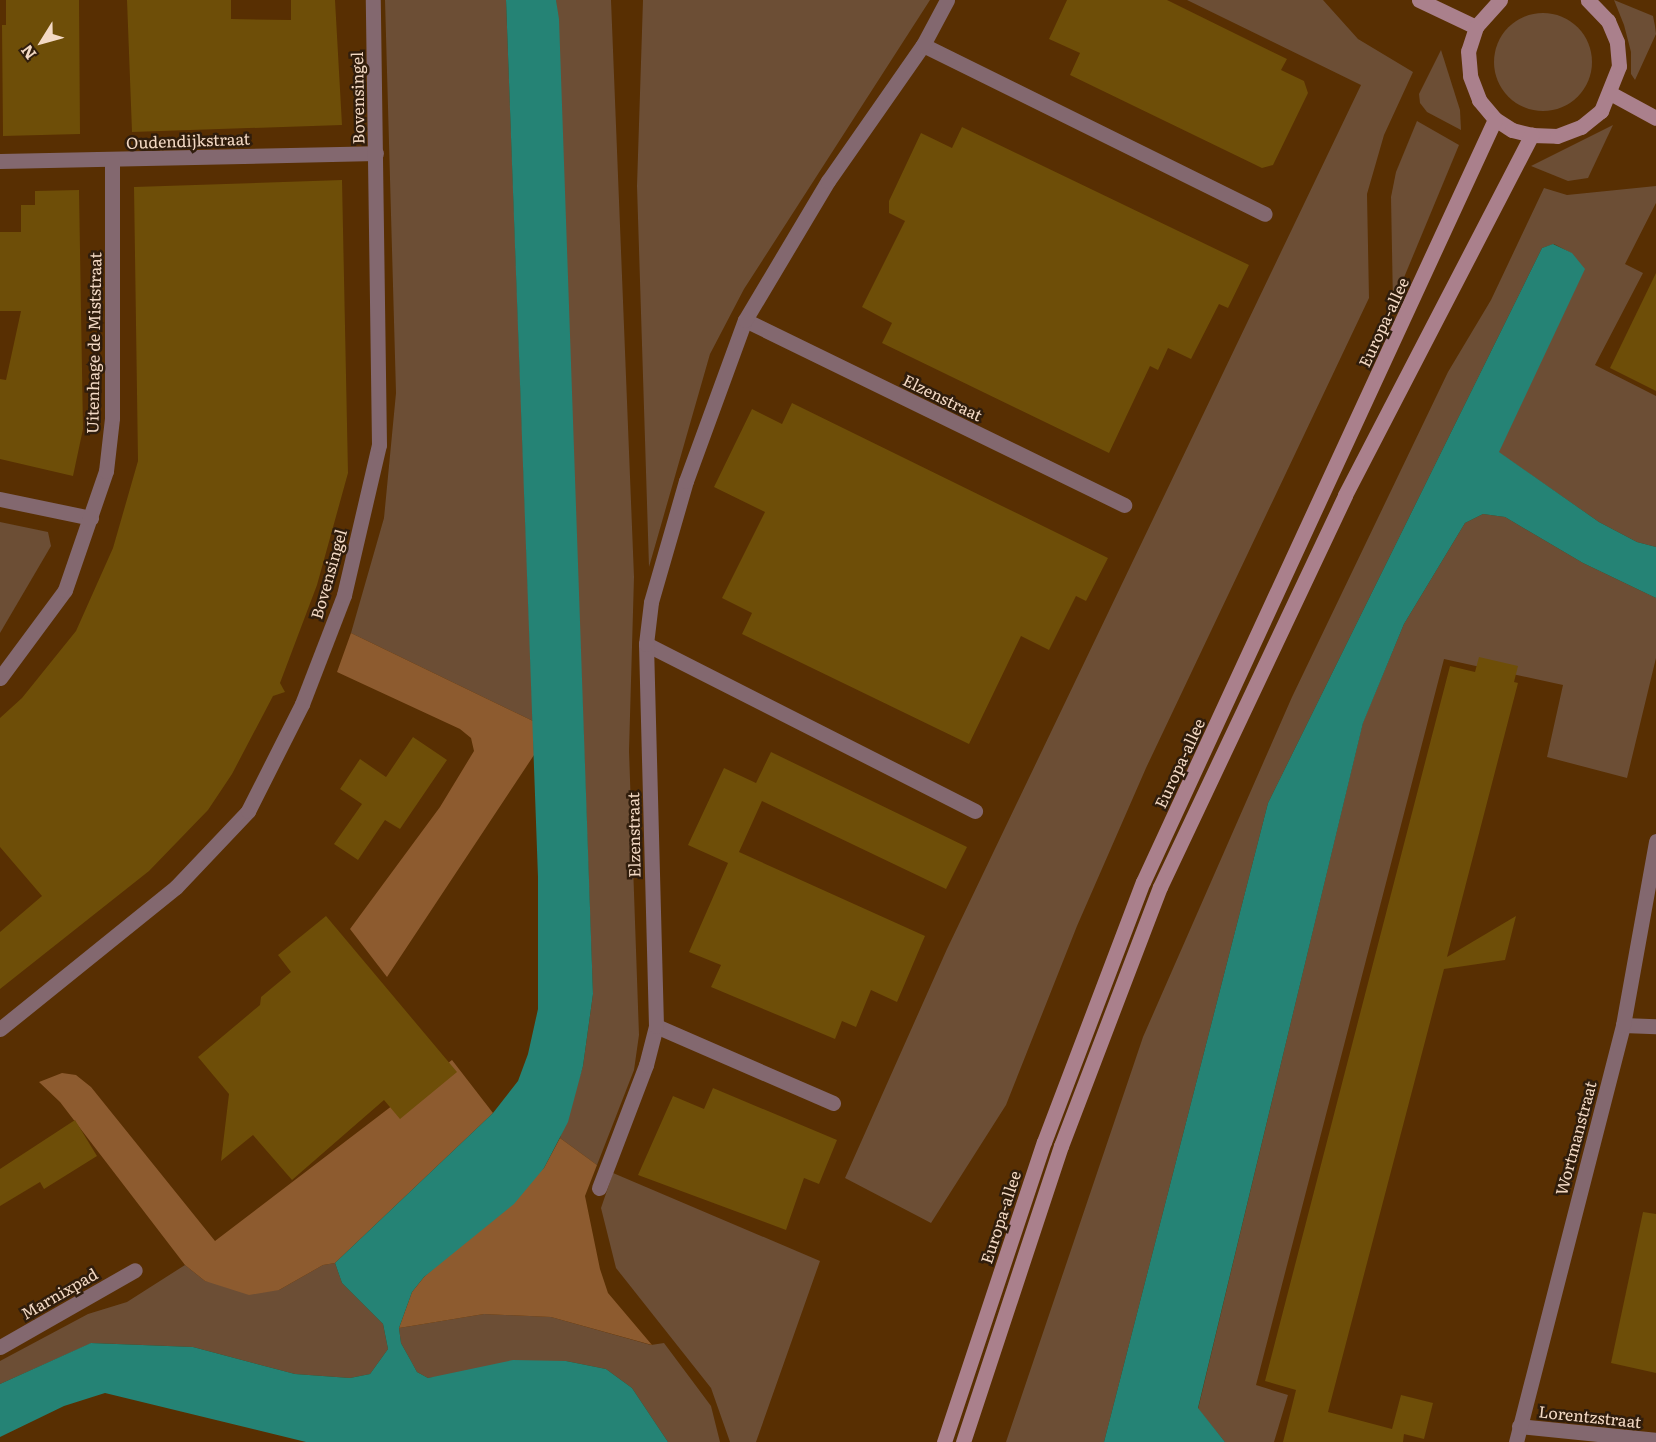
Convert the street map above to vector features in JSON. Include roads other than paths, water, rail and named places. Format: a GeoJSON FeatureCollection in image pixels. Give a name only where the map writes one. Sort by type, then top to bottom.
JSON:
{"type":"FeatureCollection","features":[{"type":"Feature","properties":{"kind":"main road"},"geometry":{"type":"LineString","coordinates":[[1419,0],[1476,27]]}},
{"type":"Feature","properties":{"kind":"main road"},"geometry":{"type":"LineString","coordinates":[[1500,0],[1476,27],[1468,51],[1470,76],[1479,100],[1495,119],[1532,135],[1557,136],[1581,127],[1601,111],[1619,66],[1617,42],[1608,21],[1592,1]]}},
{"type":"Feature","properties":{"kind":"main road"},"geometry":{"type":"LineString","coordinates":[[1610,93],[1656,118]]}},
{"type":"Feature","properties":{"kind":"main road","name":"Europa-allee"},"geometry":{"type":"LineString","coordinates":[[944,1442],[1044,1142],[1143,882],[1495,119]]}},
{"type":"Feature","properties":{"kind":"main road"},"geometry":{"type":"LineString","coordinates":[[963,1442],[1061,1146],[1160,887],[1345,495],[1532,135]]}},
{"type":"Feature","properties":{"kind":"street","name":"Bovensingel"},"geometry":{"type":"LineString","coordinates":[[0,1029],[176,887],[248,812],[302,704],[344,595],[379,445],[373,0]]}},
{"type":"Feature","properties":{"kind":"street","name":"Elzenstraat"},"geometry":{"type":"LineString","coordinates":[[599,1188],[646,1065],[656,1026],[646,644],[651,602],[686,481],[745,320],[828,181],[924,45],[947,0]]}},
{"type":"Feature","properties":{"kind":"street"},"geometry":{"type":"LineString","coordinates":[[924,45],[1265,214]]}},
{"type":"Feature","properties":{"kind":"street","name":"Oudendijkstraat"},"geometry":{"type":"LineString","coordinates":[[0,161],[112,161],[376,153]]}},
{"type":"Feature","properties":{"kind":"street","name":"Uitenhage de Miststraat"},"geometry":{"type":"LineString","coordinates":[[0,678],[65,590],[106,471],[112,418],[112,161]]}},
{"type":"Feature","properties":{"kind":"street","name":"Elzenstraat"},"geometry":{"type":"LineString","coordinates":[[745,320],[1124,505]]}},
{"type":"Feature","properties":{"kind":"street"},"geometry":{"type":"LineString","coordinates":[[0,499],[91,518]]}},
{"type":"Feature","properties":{"kind":"street"},"geometry":{"type":"LineString","coordinates":[[646,644],[975,812]]}},
{"type":"Feature","properties":{"kind":"street","name":"Wortmanstraat"},"geometry":{"type":"LineString","coordinates":[[1516,1442],[1623,1025],[1656,841]]}},
{"type":"Feature","properties":{"kind":"street"},"geometry":{"type":"LineString","coordinates":[[1623,1025],[1656,1026]]}},
{"type":"Feature","properties":{"kind":"street"},"geometry":{"type":"LineString","coordinates":[[656,1026],[833,1103]]}},
{"type":"Feature","properties":{"kind":"street","name":"Marnixpad"},"geometry":{"type":"LineString","coordinates":[[0,1347],[135,1270]]}},
{"type":"Feature","properties":{"kind":"street","name":"Lorentzstraat"},"geometry":{"type":"LineString","coordinates":[[1519,1426],[1656,1440]]}},
{"type":"Feature","properties":{"kind":"water"},"geometry":{"type":"Polygon","coordinates":[[[506,0],[556,0],[559,19],[593,994],[583,1066],[568,1122],[544,1168],[514,1204],[424,1277],[412,1292],[399,1328],[401,1343],[417,1372],[428,1378],[513,1360],[566,1361],[606,1369],[632,1388],[668,1442],[306,1442],[105,1393],[64,1406],[0,1437],[0,1384],[91,1343],[193,1347],[295,1374],[350,1378],[370,1374],[388,1349],[383,1324],[342,1283],[335,1263],[493,1113],[518,1081],[528,1054],[538,1009],[538,877],[506,0]]]}},
{"type":"Feature","properties":{"kind":"water"},"geometry":{"type":"Polygon","coordinates":[[[1553,244],[1572,253],[1585,269],[1499,452],[1599,522],[1637,542],[1656,547],[1656,598],[1583,563],[1505,517],[1483,514],[1465,523],[1404,624],[1363,723],[1198,1408],[1225,1442],[1104,1442],[1268,803],[1542,248],[1553,244]]]}}]}
